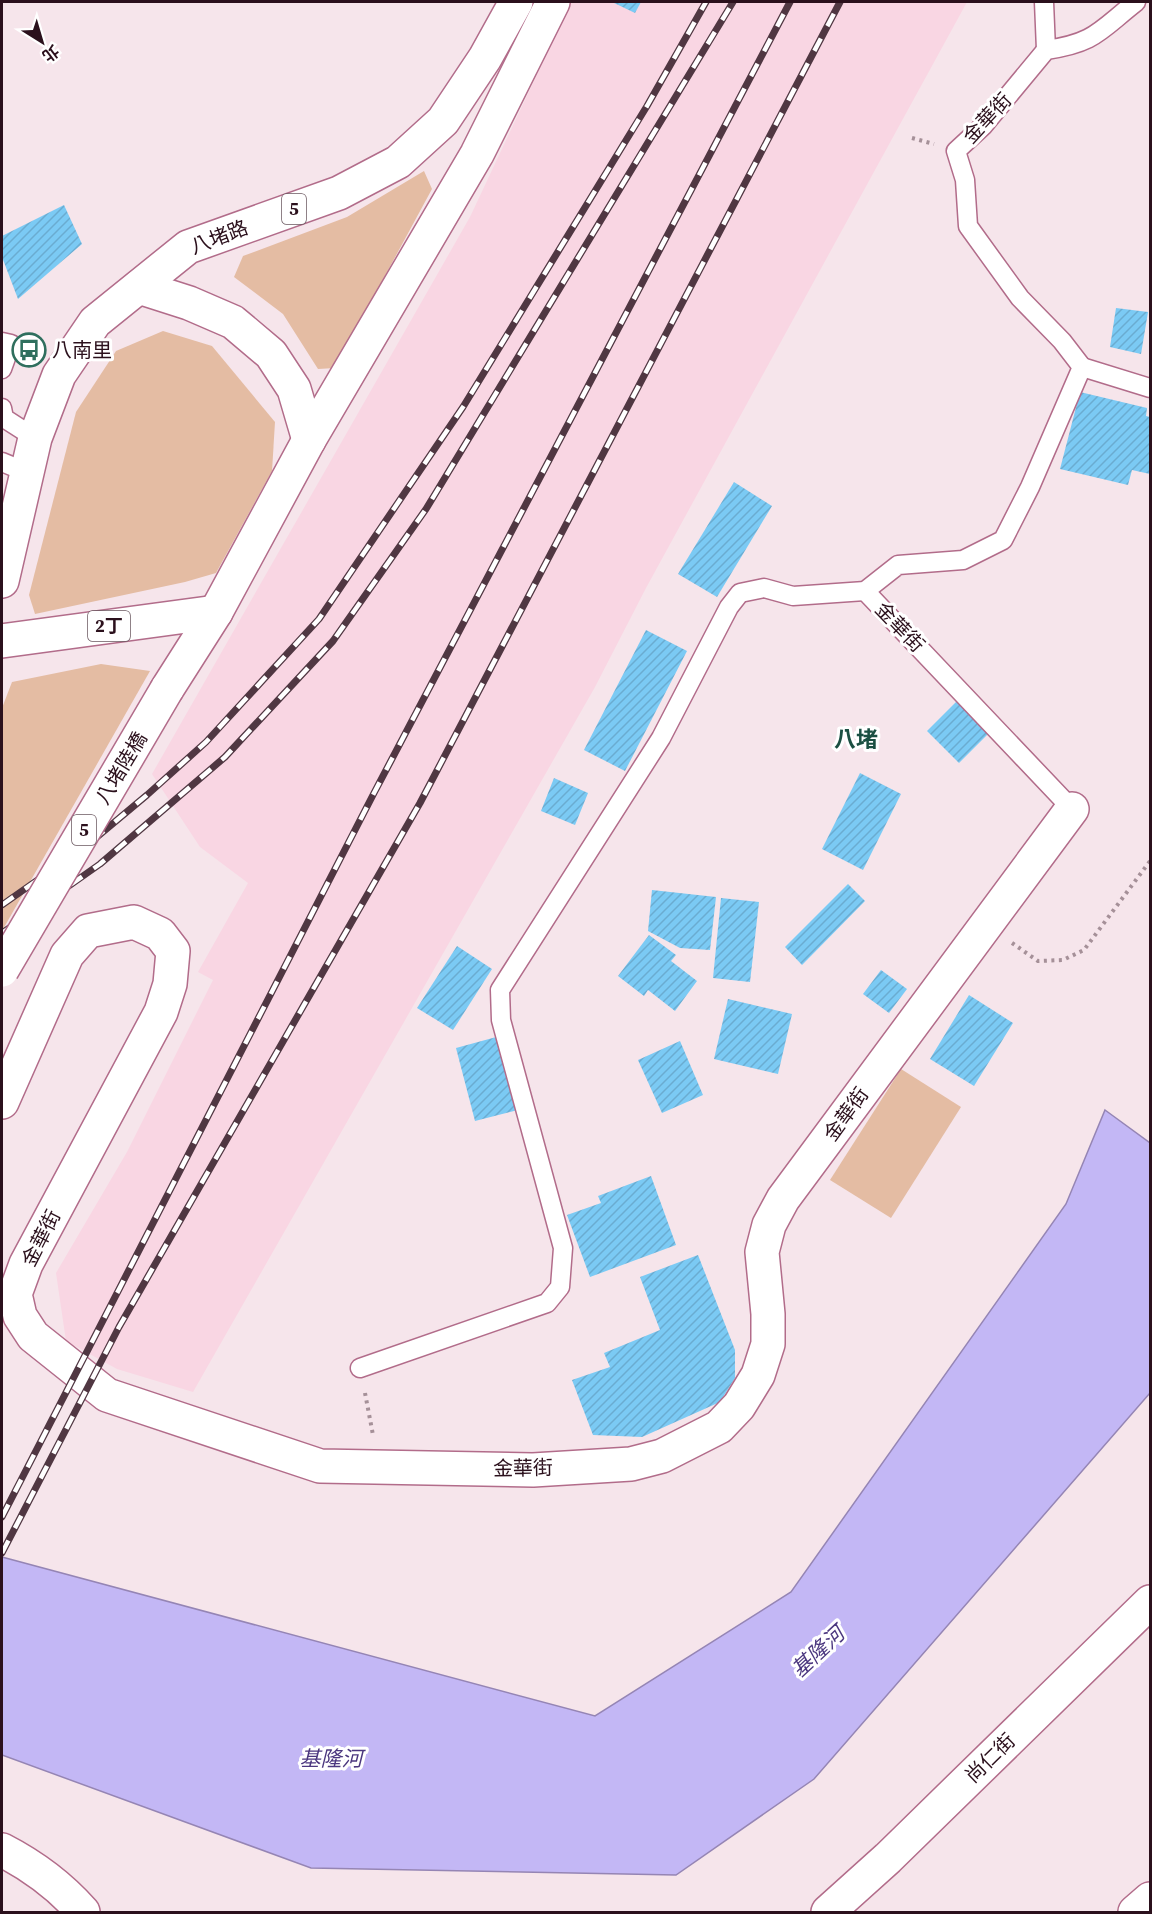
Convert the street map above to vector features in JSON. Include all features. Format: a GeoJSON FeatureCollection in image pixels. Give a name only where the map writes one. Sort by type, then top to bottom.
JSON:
{"type":"FeatureCollection","features":[{"type":"Feature","properties":{"kind":"street","name":"八堵路"},"geometry":{"type":"LineString","coordinates":[[2,581],[14,467],[35,438],[59,375],[95,322],[188,247],[339,193],[398,162],[443,121],[485,58],[516,2]]}},
{"type":"Feature","properties":{"kind":"street","name":"5"},"geometry":{"type":"LineString","coordinates":[[216,612],[309,440],[477,154],[553,2]]}},
{"type":"Feature","properties":{"kind":"street"},"geometry":{"type":"LineString","coordinates":[[139,287],[189,303],[233,322],[271,354],[294,389],[309,440]]}},
{"type":"Feature","properties":{"kind":"street","name":"2丁"},"geometry":{"type":"LineString","coordinates":[[2,641],[216,612]]}},
{"type":"Feature","properties":{"kind":"street","name":"八堵陸橋"},"geometry":{"type":"LineString","coordinates":[[2,970],[167,689],[216,612]]}},
{"type":"Feature","properties":{"kind":"street","name":"金華街"},"geometry":{"type":"LineString","coordinates":[[2,1102],[67,955],[88,932],[134,922],[160,934],[173,951],[170,984],[161,1012],[26,1264],[15,1294],[20,1316],[33,1336],[107,1395],[320,1466],[532,1470],[631,1464],[662,1456],[718,1427],[739,1406],[758,1375],[768,1344],[768,1314],[762,1252],[769,1225],[790,1190],[1072,809]]}},
{"type":"Feature","properties":{"kind":"street","name":"尚仁街"},"geometry":{"type":"LineString","coordinates":[[828,1912],[888,1858],[1150,1602]]}},
{"type":"Feature","properties":{"kind":"street"},"geometry":{"type":"LineString","coordinates":[[2,1850],[27,1863],[69,1896],[83,1912]]}},
{"type":"Feature","properties":{"kind":"street"},"geometry":{"type":"LineString","coordinates":[[1135,1912],[1150,1899]]}},
{"type":"Feature","properties":{"kind":"lane"},"geometry":{"type":"LineString","coordinates":[[1044,2],[1046,50],[1074,46],[1101,33],[1136,2]]}},
{"type":"Feature","properties":{"kind":"lane","name":"金華街"},"geometry":{"type":"LineString","coordinates":[[360,1368],[547,1303],[560,1287],[563,1248],[501,1020],[500,990],[661,738],[729,607],[740,593],[764,588],[794,596],[866,591],[898,565],[963,560],[1003,540],[1030,487],[1082,367],[1062,341],[1020,298],[968,226],[965,180],[956,151],[983,126],[1046,50]]}},
{"type":"Feature","properties":{"kind":"lane"},"geometry":{"type":"LineString","coordinates":[[2,342],[10,344],[2,369]]}},
{"type":"Feature","properties":{"kind":"lane"},"geometry":{"type":"LineString","coordinates":[[1082,367],[1150,388]]}},
{"type":"Feature","properties":{"kind":"lane"},"geometry":{"type":"LineString","coordinates":[[2,408],[4,418],[35,438]]}},
{"type":"Feature","properties":{"kind":"lane","name":"金華街"},"geometry":{"type":"LineString","coordinates":[[866,591],[1072,809]]}},
{"type":"Feature","properties":{"kind":"path"},"geometry":{"type":"LineString","coordinates":[[985,925],[1038,961],[1063,960],[1084,950],[1150,861]]}},
{"type":"Feature","properties":{"kind":"path"},"geometry":{"type":"LineString","coordinates":[[360,1368],[379,1467]]}},
{"type":"Feature","properties":{"kind":"shaded area"},"geometry":{"type":"Polygon","coordinates":[[[571,2],[967,2],[646,588],[595,687],[193,1392],[117,1369],[66,1341],[56,1273],[127,1152],[213,980],[198,972],[248,883],[200,847],[152,774],[470,217],[571,2]]]}},
{"type":"Feature","properties":{"kind":"shaded area"},"geometry":{"type":"Polygon","coordinates":[[[424,171],[432,189],[335,368],[318,369],[283,314],[234,277],[243,256],[347,217],[424,171]]]}},
{"type":"Feature","properties":{"kind":"shaded area"},"geometry":{"type":"Polygon","coordinates":[[[163,331],[212,346],[275,422],[272,471],[216,573],[185,582],[35,614],[29,595],[76,412],[116,351],[163,331]]]}},
{"type":"Feature","properties":{"kind":"shaded area"},"geometry":{"type":"Polygon","coordinates":[[[101,664],[150,671],[2,931],[2,708],[12,682],[101,664]]]}},
{"type":"Feature","properties":{"kind":"shaded area"},"geometry":{"type":"Polygon","coordinates":[[[901,1069],[961,1107],[891,1218],[830,1180],[901,1069]]]}},
{"type":"Feature","properties":{"kind":"water","name":"基隆河"},"geometry":{"type":"Polygon","coordinates":[[[1105,1110],[1150,1143],[1150,1393],[814,1779],[676,1875],[311,1868],[2,1755],[2,1557],[595,1716],[791,1592],[1066,1204],[1105,1110]]]}},
{"type":"Feature","properties":{"kind":"building"},"geometry":{"type":"Polygon","coordinates":[[[612,2],[641,2],[635,13],[612,2]]]}},
{"type":"Feature","properties":{"kind":"building"},"geometry":{"type":"Polygon","coordinates":[[[64,205],[82,244],[18,299],[2,257],[2,236],[64,205]]]}},
{"type":"Feature","properties":{"kind":"building"},"geometry":{"type":"Polygon","coordinates":[[[1116,308],[1148,312],[1141,354],[1110,347],[1116,308]]]}},
{"type":"Feature","properties":{"kind":"building"},"geometry":{"type":"Polygon","coordinates":[[[1080,392],[1147,408],[1146,416],[1150,417],[1150,474],[1132,470],[1128,485],[1060,469],[1080,392]]]}},
{"type":"Feature","properties":{"kind":"building"},"geometry":{"type":"Polygon","coordinates":[[[734,482],[772,506],[717,597],[678,574],[734,482]]]}},
{"type":"Feature","properties":{"kind":"building"},"geometry":{"type":"Polygon","coordinates":[[[646,630],[687,651],[625,771],[584,750],[646,630]]]}},
{"type":"Feature","properties":{"kind":"building"},"geometry":{"type":"Polygon","coordinates":[[[959,699],[991,731],[959,763],[927,731],[959,699]]]}},
{"type":"Feature","properties":{"kind":"building"},"geometry":{"type":"Polygon","coordinates":[[[860,773],[901,794],[863,870],[822,849],[860,773]]]}},
{"type":"Feature","properties":{"kind":"building"},"geometry":{"type":"Polygon","coordinates":[[[554,778],[588,793],[575,825],[541,811],[554,778]]]}},
{"type":"Feature","properties":{"kind":"building"},"geometry":{"type":"Polygon","coordinates":[[[848,884],[865,901],[802,965],[785,947],[848,884]]]}},
{"type":"Feature","properties":{"kind":"building"},"geometry":{"type":"Polygon","coordinates":[[[652,890],[716,897],[710,950],[680,948],[648,931],[652,890]]]}},
{"type":"Feature","properties":{"kind":"building"},"geometry":{"type":"Polygon","coordinates":[[[721,898],[759,902],[750,982],[713,978],[721,898]]]}},
{"type":"Feature","properties":{"kind":"building"},"geometry":{"type":"Polygon","coordinates":[[[649,935],[676,955],[671,961],[697,981],[675,1011],[648,990],[644,996],[618,976],[649,935]]]}},
{"type":"Feature","properties":{"kind":"building"},"geometry":{"type":"Polygon","coordinates":[[[457,946],[492,969],[453,1030],[417,1008],[457,946]]]}},
{"type":"Feature","properties":{"kind":"building"},"geometry":{"type":"Polygon","coordinates":[[[881,970],[907,989],[889,1013],[863,994],[881,970]]]}},
{"type":"Feature","properties":{"kind":"building"},"geometry":{"type":"Polygon","coordinates":[[[969,995],[1013,1023],[974,1086],[930,1059],[969,995]]]}},
{"type":"Feature","properties":{"kind":"building"},"geometry":{"type":"Polygon","coordinates":[[[728,999],[792,1014],[778,1074],[714,1059],[728,999]]]}},
{"type":"Feature","properties":{"kind":"building"},"geometry":{"type":"Polygon","coordinates":[[[500,1036],[518,1110],[475,1121],[456,1048],[500,1036]]]}},
{"type":"Feature","properties":{"kind":"building"},"geometry":{"type":"Polygon","coordinates":[[[680,1041],[703,1095],[662,1113],[638,1060],[680,1041]]]}},
{"type":"Feature","properties":{"kind":"building"},"geometry":{"type":"Polygon","coordinates":[[[651,1176],[676,1245],[590,1277],[567,1215],[601,1203],[598,1196],[651,1176]]]}},
{"type":"Feature","properties":{"kind":"building"},"geometry":{"type":"Polygon","coordinates":[[[698,1255],[735,1350],[735,1378],[720,1402],[642,1437],[593,1435],[572,1380],[610,1367],[604,1353],[660,1330],[640,1277],[698,1255]]]}},
{"type":"Feature","properties":{"kind":"railway"},"geometry":{"type":"LineString","coordinates":[[2,905],[86,846],[206,742],[319,619],[463,407],[647,106],[706,2]]}},
{"type":"Feature","properties":{"kind":"railway"},"geometry":{"type":"LineString","coordinates":[[2,933],[100,864],[225,757],[333,641],[426,509],[733,2]]}},
{"type":"Feature","properties":{"kind":"railway"},"geometry":{"type":"LineString","coordinates":[[2,1517],[374,793],[790,2]]}},
{"type":"Feature","properties":{"kind":"railway"},"geometry":{"type":"LineString","coordinates":[[2,1553],[119,1327],[420,803],[840,2]]}},
{"type":"Feature","properties":{"kind":"place","name":"八南里"},"geometry":{"type":"Point","coordinates":[29,350]}},
{"type":"Feature","properties":{"kind":"district","name":"八堵"},"geometry":{"type":"Point","coordinates":[856,739]}}]}
